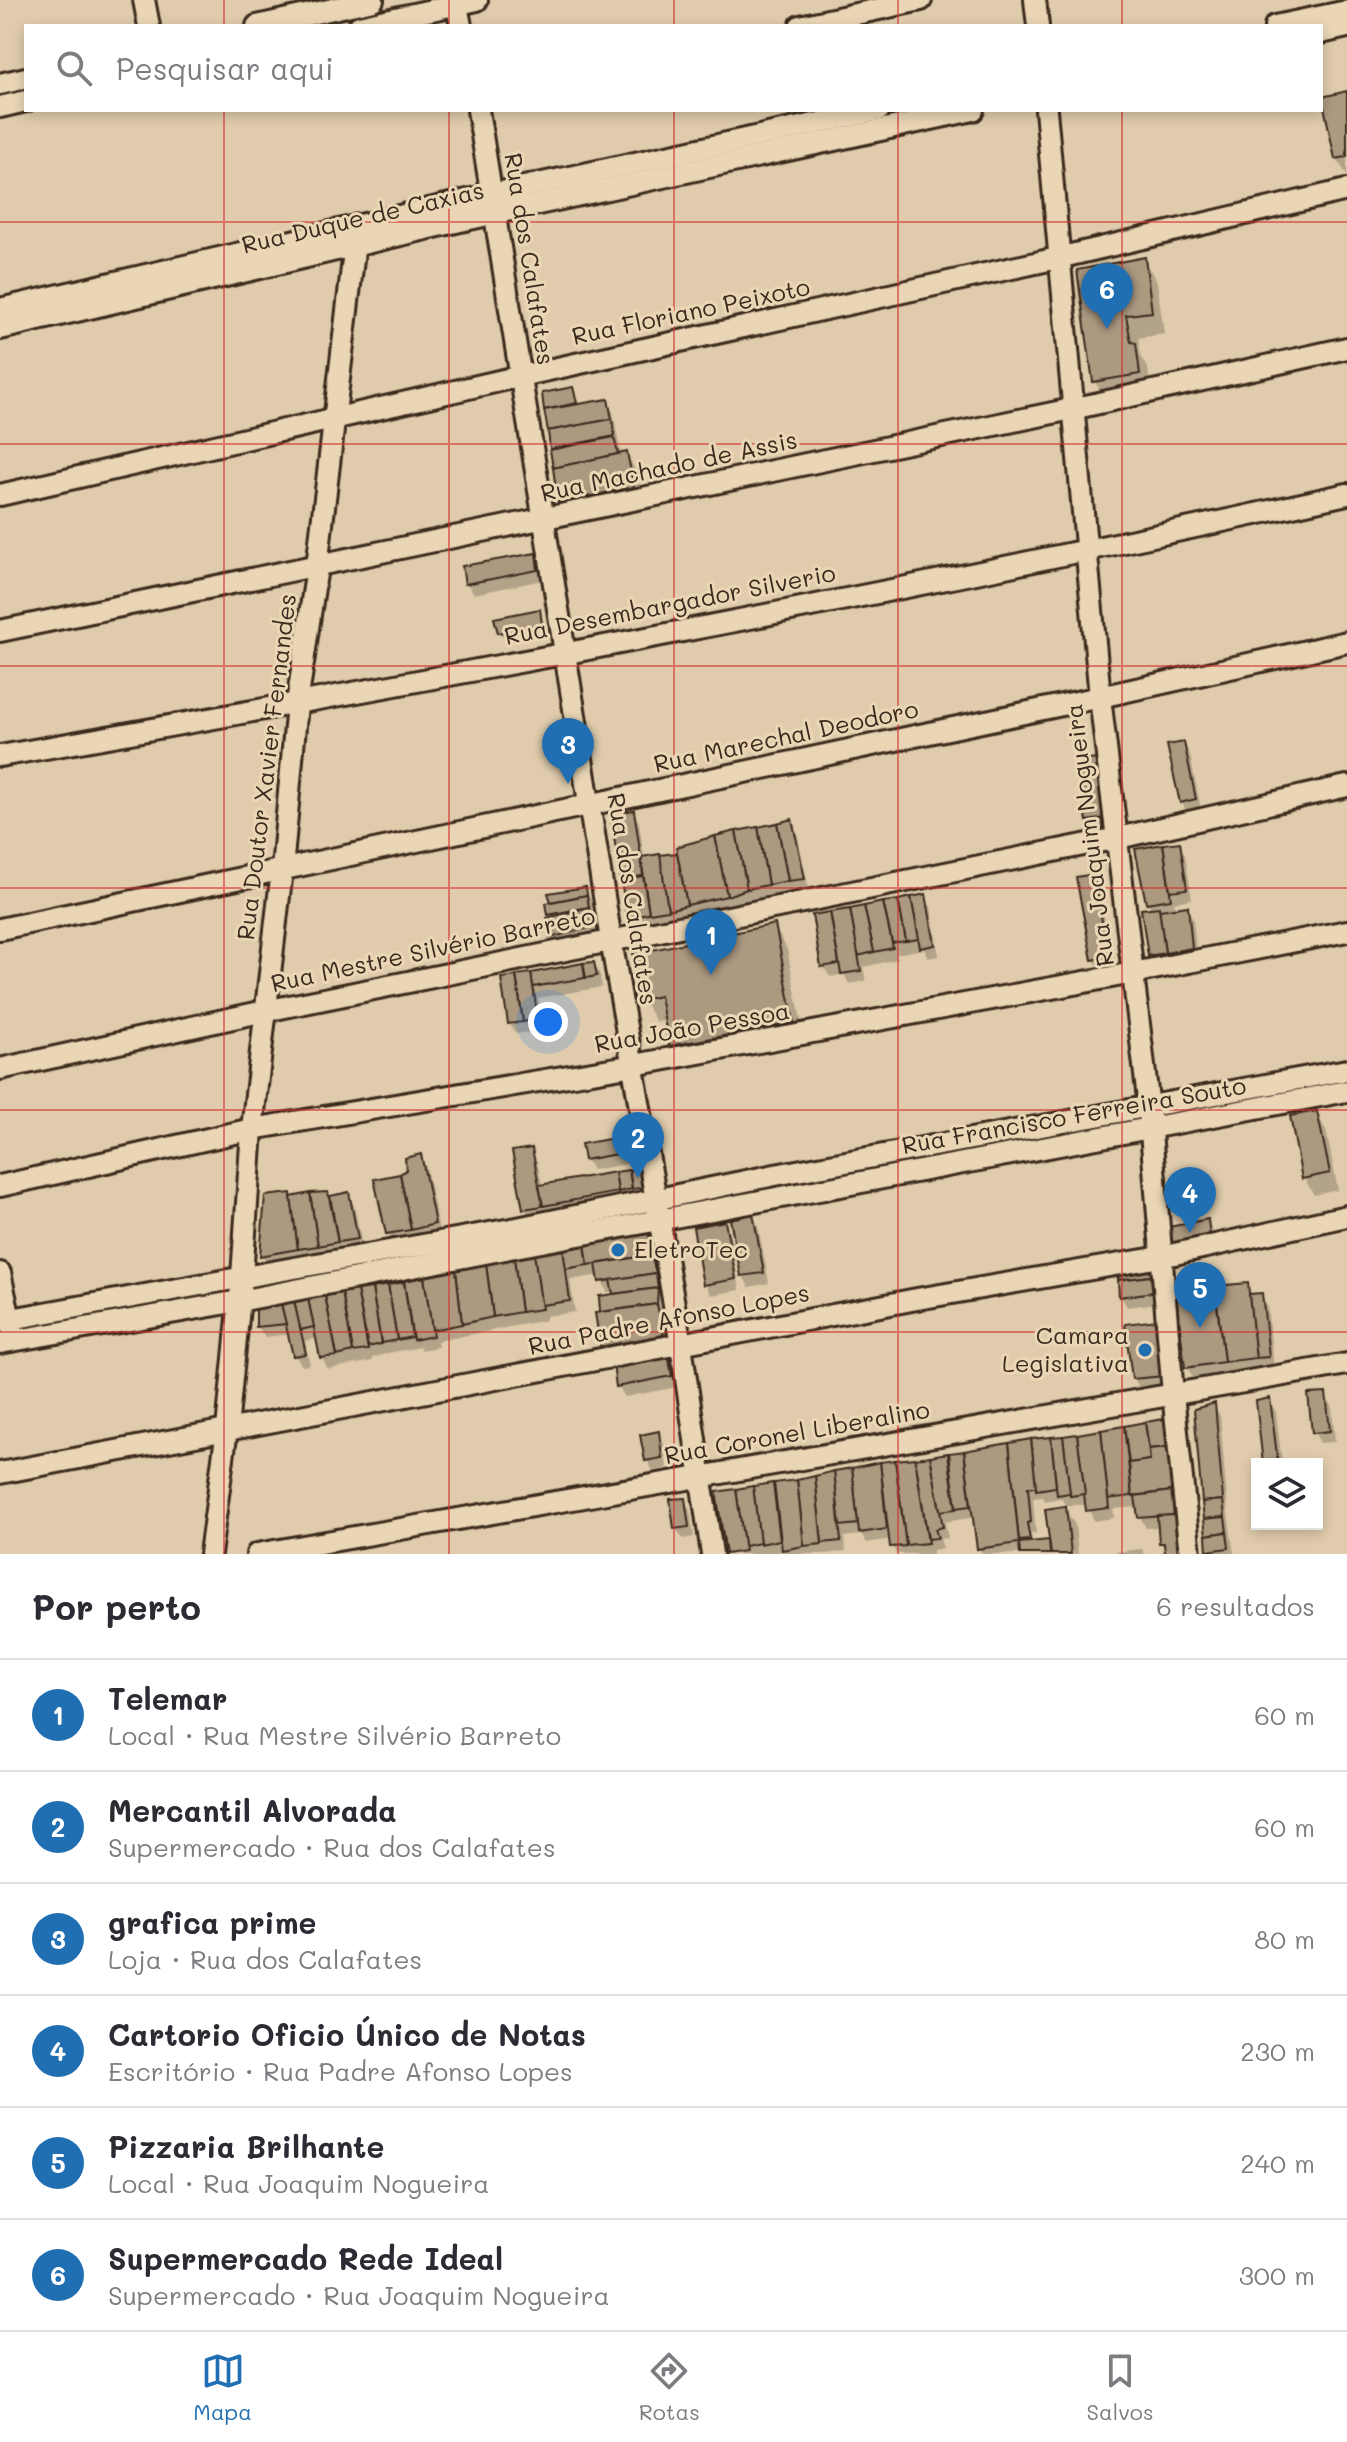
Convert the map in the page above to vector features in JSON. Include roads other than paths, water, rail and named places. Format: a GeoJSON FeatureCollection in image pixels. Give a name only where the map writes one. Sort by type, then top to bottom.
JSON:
{"type":"FeatureCollection","features":[{"type":"Feature","properties":{"kind":"street"},"geometry":{"type":"LineString","coordinates":[[144,0],[149,24]]}},
{"type":"Feature","properties":{"kind":"street"},"geometry":{"type":"LineString","coordinates":[[266,24],[373,0]]}},
{"type":"Feature","properties":{"kind":"street"},"geometry":{"type":"LineString","coordinates":[[367,24],[477,0]]}},
{"type":"Feature","properties":{"kind":"street"},"geometry":{"type":"LineString","coordinates":[[809,24],[921,0]]}},
{"type":"Feature","properties":{"kind":"street"},"geometry":{"type":"LineString","coordinates":[[1035,0],[1038,24]]}},
{"type":"Feature","properties":{"kind":"street"},"geometry":{"type":"LineString","coordinates":[[456,3],[461,24]]}},
{"type":"Feature","properties":{"kind":"street"},"geometry":{"type":"LineString","coordinates":[[1285,24],[1347,11]]}},
{"type":"Feature","properties":{"kind":"street"},"geometry":{"type":"LineString","coordinates":[[1323,33],[1347,27]]}},
{"type":"Feature","properties":{"kind":"street"},"geometry":{"type":"LineString","coordinates":[[0,84],[24,78]]}},
{"type":"Feature","properties":{"kind":"street"},"geometry":{"type":"LineString","coordinates":[[0,107],[24,101]]}},
{"type":"Feature","properties":{"kind":"street","name":"Rua dos Calafates"},"geometry":{"type":"LineString","coordinates":[[478,112],[611,940],[681,1345],[712,1554]]}},
{"type":"Feature","properties":{"kind":"street","name":"Rua Duque de Caxias"},"geometry":{"type":"LineString","coordinates":[[0,329],[355,247],[494,204],[871,112]]}},
{"type":"Feature","properties":{"kind":"street","name":"Rua Duque de Caxias"},"geometry":{"type":"LineString","coordinates":[[0,309],[357,225],[494,204],[963,112]]}},
{"type":"Feature","properties":{"kind":"street","name":"Rua Joaquim Nogueira"},"geometry":{"type":"LineString","coordinates":[[1046,112],[1100,697],[1149,1108],[1190,1554]]}},
{"type":"Feature","properties":{"kind":"street","name":"Rua Floriano Peixoto"},"geometry":{"type":"LineString","coordinates":[[0,495],[1058,258],[1347,190]]}},
{"type":"Feature","properties":{"kind":"street","name":"Rua Doutor Xavier Fernandes"},"geometry":{"type":"LineString","coordinates":[[210,1554],[227,1429],[252,1129],[282,870],[297,704],[317,567],[357,225]]}},
{"type":"Feature","properties":{"kind":"street","name":"Rua Machado de Assis"},"geometry":{"type":"LineString","coordinates":[[0,631],[1072,409],[1347,348]]}},
{"type":"Feature","properties":{"kind":"street","name":"Rua Desembargador Silverio"},"geometry":{"type":"LineString","coordinates":[[0,756],[297,704],[1088,552],[1347,494]]}},
{"type":"Feature","properties":{"kind":"street","name":"Rua Marechal Deodoro"},"geometry":{"type":"LineString","coordinates":[[0,929],[1347,642]]}},
{"type":"Feature","properties":{"kind":"street","name":"Rua Mestre Silvério Barreto"},"geometry":{"type":"LineString","coordinates":[[0,1069],[265,1011],[1118,838],[1347,786]]}},
{"type":"Feature","properties":{"kind":"street","name":"Rua João Pessoa"},"geometry":{"type":"LineString","coordinates":[[0,1186],[252,1129],[634,1065],[1347,931]]}},
{"type":"Feature","properties":{"kind":"street","name":"Rua Francisco Ferreira Souto"},"geometry":{"type":"LineString","coordinates":[[7,1342],[239,1301],[396,1260],[518,1237],[659,1221],[1151,1129],[1276,1094],[1347,1070]]}},
{"type":"Feature","properties":{"kind":"street","name":"Rua Francisco Ferreira Souto"},"geometry":{"type":"LineString","coordinates":[[518,1237],[656,1198],[1149,1108],[1276,1094],[1347,1091]]}},
{"type":"Feature","properties":{"kind":"street","name":"Rua Francisco Ferreira Souto"},"geometry":{"type":"LineString","coordinates":[[876,1157],[878,1178]]}},
{"type":"Feature","properties":{"kind":"street","name":"Rua Padre Afonso Lopes"},"geometry":{"type":"LineString","coordinates":[[0,1473],[917,1299],[1161,1257],[1347,1216]]}},
{"type":"Feature","properties":{"kind":"street","name":"Rua Francisco Ferreira Souto"},"geometry":{"type":"LineString","coordinates":[[5,1320],[242,1277],[396,1260]]}},
{"type":"Feature","properties":{"kind":"street"},"geometry":{"type":"LineString","coordinates":[[0,1273],[7,1342]]}},
{"type":"Feature","properties":{"kind":"street","name":"Rua Coronel Liberalino"},"geometry":{"type":"LineString","coordinates":[[257,1554],[1347,1364]]}},
{"type":"Feature","properties":{"kind":"place","name":"Supermercado Rede Ideal"},"geometry":{"type":"Point","coordinates":[1107,329]}},
{"type":"Feature","properties":{"kind":"place","name":"grafica prime"},"geometry":{"type":"Point","coordinates":[568,784]}},
{"type":"Feature","properties":{"kind":"place","name":"Telemar"},"geometry":{"type":"Point","coordinates":[711,975]}},
{"type":"Feature","properties":{"kind":"place","name":"Mercantil Alvorada"},"geometry":{"type":"Point","coordinates":[638,1178]}},
{"type":"Feature","properties":{"kind":"place","name":"Cartorio Oficio Único de Notas"},"geometry":{"type":"Point","coordinates":[1190,1233]}},
{"type":"Feature","properties":{"kind":"place","name":"EletroTec"},"geometry":{"type":"Point","coordinates":[618,1250]}},
{"type":"Feature","properties":{"kind":"place","name":"Pizzaria Brilhante"},"geometry":{"type":"Point","coordinates":[1200,1328]}},
{"type":"Feature","properties":{"kind":"place","name":"Camara Legislativa"},"geometry":{"type":"Point","coordinates":[1145,1350]}}]}
